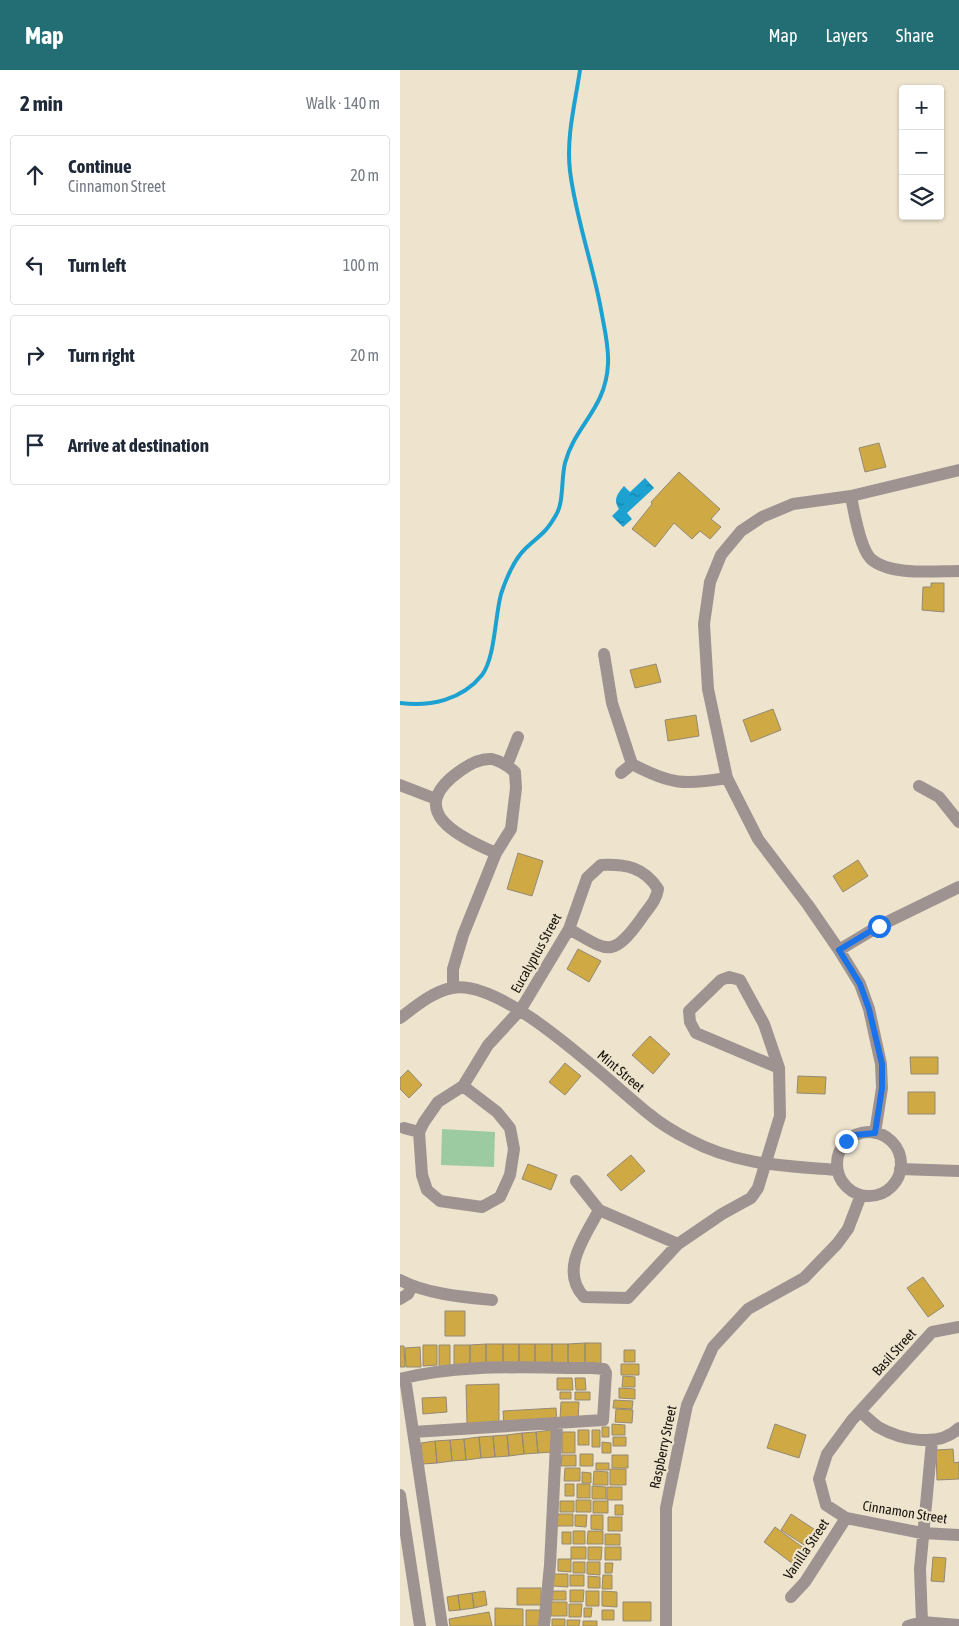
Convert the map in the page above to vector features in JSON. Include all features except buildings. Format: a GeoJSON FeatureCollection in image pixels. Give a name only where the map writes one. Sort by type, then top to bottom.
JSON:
{"type":"FeatureCollection","features":[{"type":"Feature","properties":{"kind":"street"},"geometry":{"type":"LineString","coordinates":[[875,1133],[882,1088],[882,1064],[869,1009],[860,984],[839,950],[808,905],[758,840],[727,778],[708,689],[704,624],[710,582],[721,555],[741,531],[777,509],[793,504],[851,496],[959,470]]}},
{"type":"Feature","properties":{"kind":"street"},"geometry":{"type":"LineString","coordinates":[[851,496],[864,548],[871,558],[880,564],[905,571],[959,571]]}},
{"type":"Feature","properties":{"kind":"street"},"geometry":{"type":"LineString","coordinates":[[604,654],[612,703],[632,764],[648,773],[675,782],[692,784],[727,778]]}},
{"type":"Feature","properties":{"kind":"street"},"geometry":{"type":"LineString","coordinates":[[507,764],[518,737]]}},
{"type":"Feature","properties":{"kind":"street"},"geometry":{"type":"LineString","coordinates":[[453,988],[453,969],[463,935],[496,853],[511,829],[516,788],[515,772],[507,764],[490,759],[469,764],[438,790],[436,799],[439,815],[451,830],[458,836],[496,853]]}},
{"type":"Feature","properties":{"kind":"street"},"geometry":{"type":"LineString","coordinates":[[621,773],[632,764]]}},
{"type":"Feature","properties":{"kind":"street"},"geometry":{"type":"LineString","coordinates":[[400,785],[436,799]]}},
{"type":"Feature","properties":{"kind":"street"},"geometry":{"type":"LineString","coordinates":[[919,786],[939,798],[959,822]]}},
{"type":"Feature","properties":{"kind":"street","name":"Eucalyptus Street"},"geometry":{"type":"LineString","coordinates":[[463,1086],[488,1045],[521,1009],[569,929],[587,878],[600,865],[623,864],[649,876],[664,889],[625,941],[614,947],[599,946],[569,929]]}},
{"type":"Feature","properties":{"kind":"street"},"geometry":{"type":"LineString","coordinates":[[839,950],[879,926],[959,887]]}},
{"type":"Feature","properties":{"kind":"street"},"geometry":{"type":"LineString","coordinates":[[598,1210],[580,1243],[573,1271],[575,1287],[584,1297],[628,1298],[678,1244],[722,1214],[751,1198],[758,1188],[780,1116],[779,1068],[764,1024],[740,980],[730,972],[689,1011],[690,1022],[696,1033],[779,1068]]}},
{"type":"Feature","properties":{"kind":"street","name":"Mint Street"},"geometry":{"type":"LineString","coordinates":[[400,1018],[424,1000],[453,988],[481,991],[521,1009],[650,1115],[690,1141],[720,1153],[764,1164],[837,1170]]}},
{"type":"Feature","properties":{"kind":"street"},"geometry":{"type":"LineString","coordinates":[[463,1086],[497,1112],[510,1128],[514,1150],[510,1175],[500,1197],[482,1207],[440,1201],[428,1190],[422,1175],[419,1132],[438,1102],[463,1086]]}},
{"type":"Feature","properties":{"kind":"street"},"geometry":{"type":"LineString","coordinates":[[404,1128],[419,1132]]}},
{"type":"Feature","properties":{"kind":"street"},"geometry":{"type":"LineString","coordinates":[[875,1133],[892,1142],[900,1159],[900,1169],[893,1185],[886,1191],[870,1196],[861,1195],[845,1186],[837,1170],[840,1150],[846,1141],[860,1134],[875,1133]]}},
{"type":"Feature","properties":{"kind":"street"},"geometry":{"type":"LineString","coordinates":[[900,1169],[959,1171]]}},
{"type":"Feature","properties":{"kind":"street"},"geometry":{"type":"LineString","coordinates":[[576,1181],[598,1210],[678,1244]]}},
{"type":"Feature","properties":{"kind":"street","name":"Raspberry Street"},"geometry":{"type":"LineString","coordinates":[[666,1626],[666,1508],[675,1459],[691,1396],[713,1347],[748,1309],[804,1278],[838,1244],[848,1229],[861,1195]]}},
{"type":"Feature","properties":{"kind":"street"},"geometry":{"type":"LineString","coordinates":[[400,1300],[408,1294],[406,1283],[464,1297],[492,1300]]}},
{"type":"Feature","properties":{"kind":"street","name":"Basil Street"},"geometry":{"type":"LineString","coordinates":[[846,1518],[826,1505],[819,1479],[827,1454],[860,1412],[932,1332],[959,1327]]}},
{"type":"Feature","properties":{"kind":"street"},"geometry":{"type":"LineString","coordinates":[[413,1432],[603,1420],[604,1369],[447,1371],[402,1378],[413,1432],[442,1626]]}},
{"type":"Feature","properties":{"kind":"street"},"geometry":{"type":"LineString","coordinates":[[860,1412],[878,1427],[913,1439],[932,1441],[950,1435],[959,1428]]}},
{"type":"Feature","properties":{"kind":"street"},"geometry":{"type":"LineString","coordinates":[[544,1626],[550,1565],[557,1424]]}},
{"type":"Feature","properties":{"kind":"street"},"geometry":{"type":"LineString","coordinates":[[922,1622],[920,1569],[932,1441]]}},
{"type":"Feature","properties":{"kind":"street"},"geometry":{"type":"LineString","coordinates":[[400,1494],[402,1518],[420,1626]]}},
{"type":"Feature","properties":{"kind":"street","name":"Cinnamon Street"},"geometry":{"type":"LineString","coordinates":[[846,1518],[922,1533],[959,1535]]}},
{"type":"Feature","properties":{"kind":"street","name":"Vanilla Street"},"geometry":{"type":"LineString","coordinates":[[791,1597],[804,1582],[846,1518]]}},
{"type":"Feature","properties":{"kind":"street"},"geometry":{"type":"LineString","coordinates":[[908,1626],[922,1622],[959,1625]]}},
{"type":"Feature","properties":{"kind":"green space"},"geometry":{"type":"Polygon","coordinates":[[[442,1129],[495,1132],[494,1167],[441,1165],[442,1129]]]}},
{"type":"Feature","properties":{"kind":"water"},"geometry":{"type":"Polygon","coordinates":[[[645,478],[654,488],[627,513],[632,519],[623,527],[612,516],[619,509],[616,503],[618,494],[624,486],[630,492],[645,478]]]}},
{"type":"Feature","properties":{"kind":"waterway"},"geometry":{"type":"LineString","coordinates":[[400,703],[423,704],[445,700],[474,684],[482,675],[490,658],[499,603],[508,576],[514,563],[546,530],[559,510],[565,463],[576,438],[602,393],[606,380],[608,364],[607,346],[599,297],[576,207],[570,171],[570,133],[580,70]]}},
{"type":"Feature","properties":{"kind":"route"},"geometry":{"type":"LineString","coordinates":[[846,1141],[855,1135],[865,1132],[875,1133],[882,1088],[882,1064],[869,1009],[860,984],[839,950],[879,926]]}}]}
